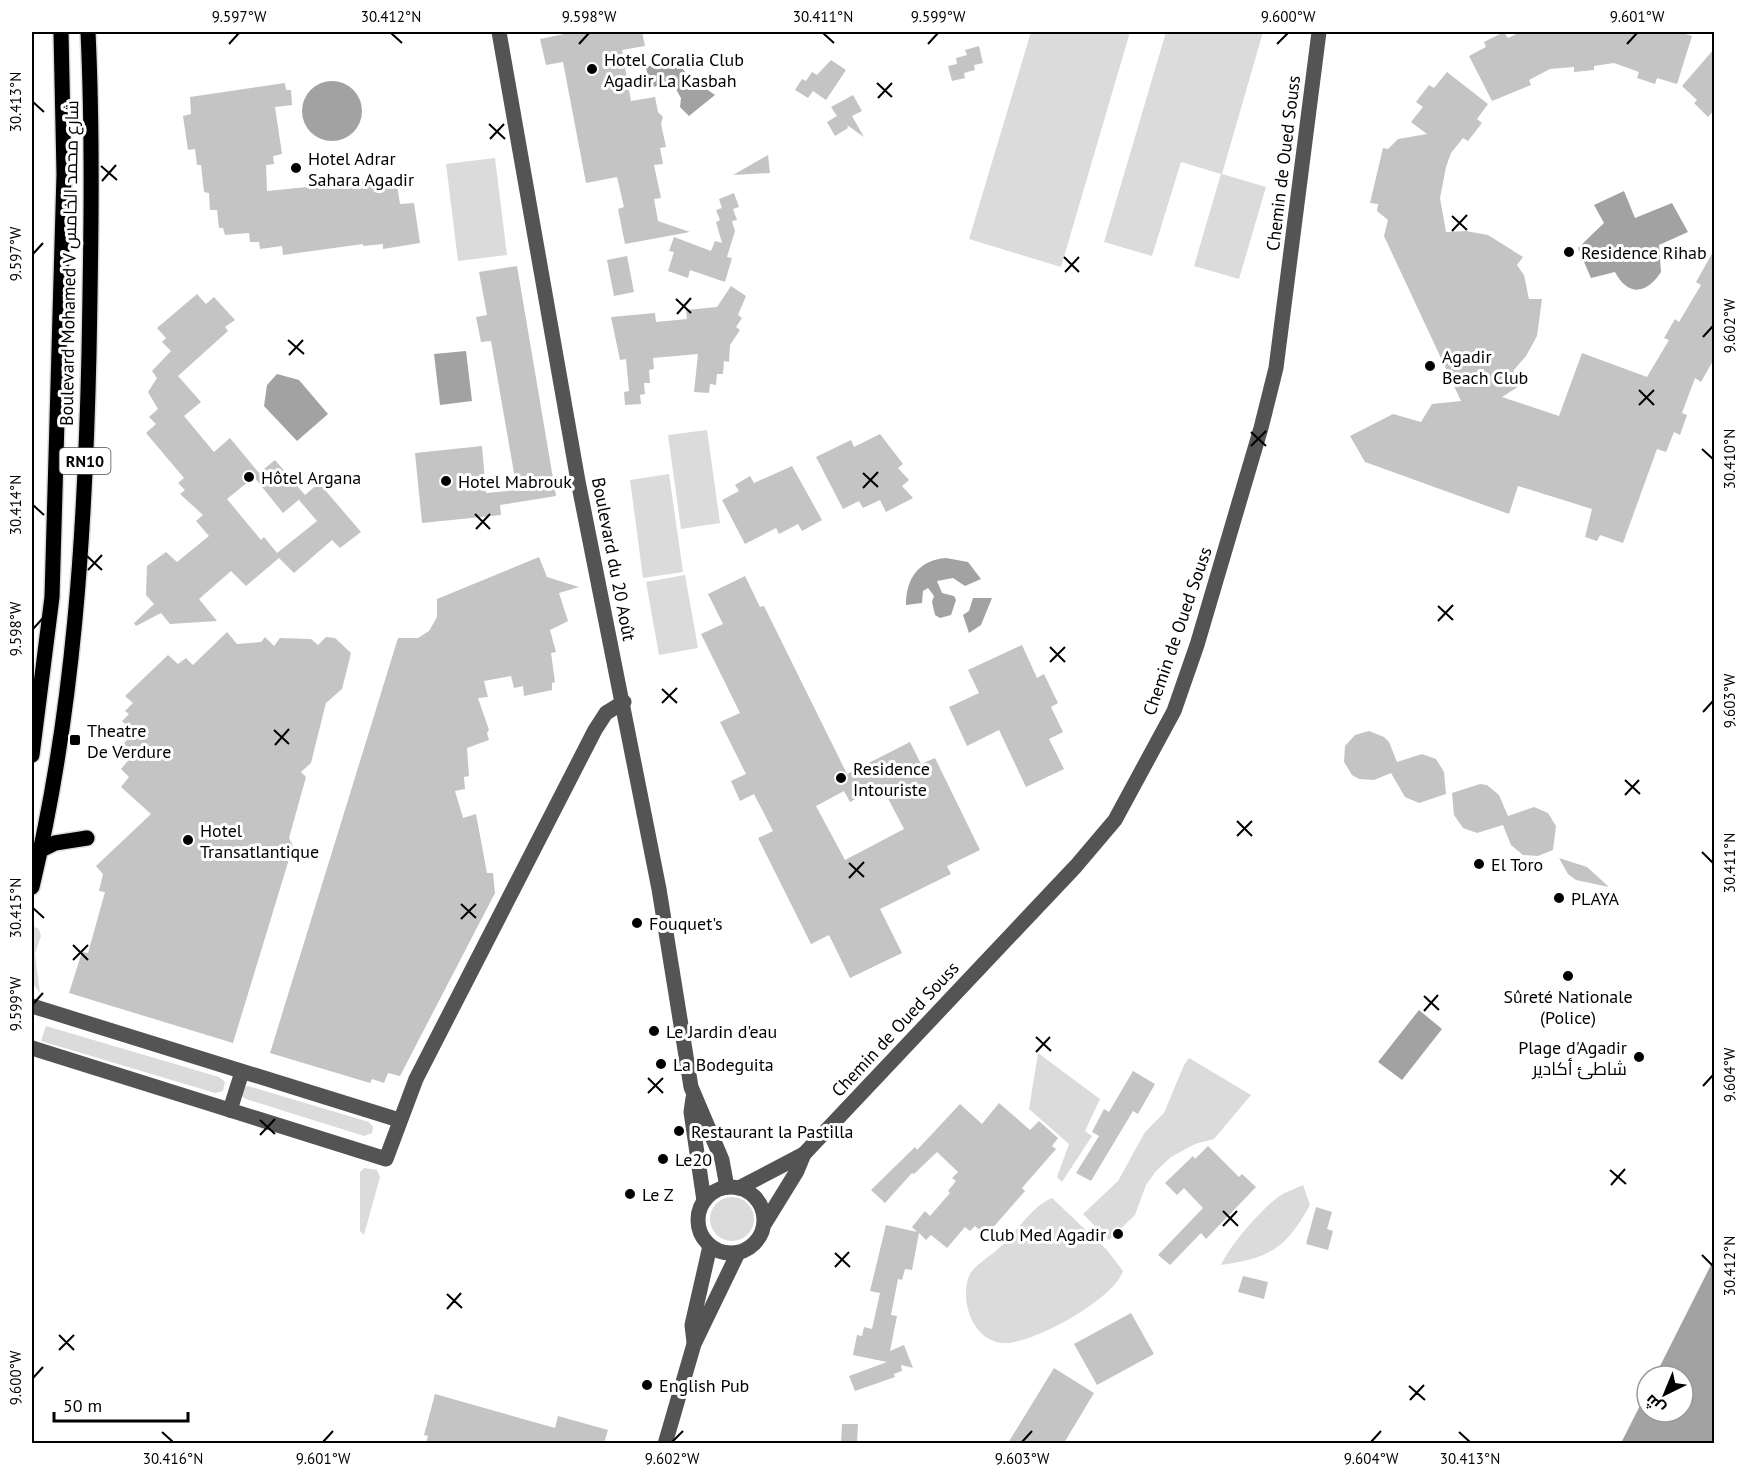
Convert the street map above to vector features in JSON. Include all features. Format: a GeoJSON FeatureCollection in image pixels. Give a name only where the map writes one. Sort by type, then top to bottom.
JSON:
{"type":"FeatureCollection","features":[{"type":"Feature","properties":{"kind":"main road","name":"Boulevard Mohamed V شارع محمد الخامس"},"geometry":{"type":"LineString","coordinates":[[32,755],[52,597],[64,174],[61,32]]}},
{"type":"Feature","properties":{"kind":"main road","name":"Boulevard Mohamed V شارع محمد الخامس"},"geometry":{"type":"LineString","coordinates":[[32,887],[60,746],[74,642],[87,441],[91,275],[88,32]]}},
{"type":"Feature","properties":{"kind":"main road"},"geometry":{"type":"LineString","coordinates":[[41,850],[55,843],[87,838]]}},
{"type":"Feature","properties":{"kind":"street","name":"Boulevard du 20 Août"},"geometry":{"type":"LineString","coordinates":[[499,32],[578,481],[624,702],[693,1095],[733,1187]]}},
{"type":"Feature","properties":{"kind":"street","name":"Chemin de Oued Souss"},"geometry":{"type":"LineString","coordinates":[[765,1223],[797,1171],[804,1154],[1100,839],[1130,796],[1174,711],[1197,645],[1262,428],[1276,368],[1319,32]]}},
{"type":"Feature","properties":{"kind":"street"},"geometry":{"type":"LineString","coordinates":[[32,1048],[386,1159],[399,1119],[416,1079],[595,730],[606,713],[624,702]]}},
{"type":"Feature","properties":{"kind":"street"},"geometry":{"type":"LineString","coordinates":[[32,1006],[399,1119]]}},
{"type":"Feature","properties":{"kind":"street"},"geometry":{"type":"LineString","coordinates":[[230,1110],[242,1072]]}},
{"type":"Feature","properties":{"kind":"street","name":"Boulevard du 20 Août"},"geometry":{"type":"LineString","coordinates":[[693,1095],[691,1112],[704,1201]]}},
{"type":"Feature","properties":{"kind":"street","name":"Chemin de Oued Souss"},"geometry":{"type":"LineString","coordinates":[[733,1187],[804,1154]]}},
{"type":"Feature","properties":{"kind":"street"},"geometry":{"type":"LineString","coordinates":[[665,1443],[694,1344],[738,1253],[756,1242],[765,1223],[764,1214],[756,1197],[733,1187],[718,1189],[704,1201],[698,1222],[704,1239],[710,1246],[723,1252],[738,1253]]}},
{"type":"Feature","properties":{"kind":"street"},"geometry":{"type":"LineString","coordinates":[[694,1344],[692,1325],[710,1246]]}},
{"type":"Feature","properties":{"kind":"shaded area"},"geometry":{"type":"Polygon","coordinates":[[[1031,32],[1130,32],[1061,267],[969,239],[1031,32]]]}},
{"type":"Feature","properties":{"kind":"shaded area"},"geometry":{"type":"Polygon","coordinates":[[[1166,32],[1263,32],[1222,174],[1266,187],[1239,279],[1194,266],[1221,174],[1181,162],[1152,256],[1104,242],[1166,32]]]}},
{"type":"Feature","properties":{"kind":"shaded area"},"geometry":{"type":"Polygon","coordinates":[[[674,57],[688,76],[715,95],[689,116],[680,107],[681,98],[673,84],[665,81],[655,87],[649,83],[646,67],[674,57]]]}},
{"type":"Feature","properties":{"kind":"shaded area"},"geometry":{"type":"Polygon","coordinates":[[[332,81],[353,90],[362,111],[353,132],[332,141],[311,132],[302,111],[311,90],[332,81]]]}},
{"type":"Feature","properties":{"kind":"shaded area"},"geometry":{"type":"Polygon","coordinates":[[[495,158],[507,255],[458,261],[446,164],[495,158]]]}},
{"type":"Feature","properties":{"kind":"shaded area"},"geometry":{"type":"Polygon","coordinates":[[[1624,191],[1635,218],[1672,203],[1688,232],[1659,245],[1661,272],[1650,285],[1638,290],[1626,286],[1615,272],[1591,278],[1578,248],[1604,223],[1594,205],[1624,191]]]}},
{"type":"Feature","properties":{"kind":"shaded area"},"geometry":{"type":"Polygon","coordinates":[[[466,351],[472,401],[440,405],[434,354],[466,351]]]}},
{"type":"Feature","properties":{"kind":"shaded area"},"geometry":{"type":"Polygon","coordinates":[[[277,374],[299,380],[328,414],[297,441],[264,406],[267,385],[277,374]]]}},
{"type":"Feature","properties":{"kind":"shaded area"},"geometry":{"type":"Polygon","coordinates":[[[707,430],[720,523],[681,529],[668,435],[707,430]]]}},
{"type":"Feature","properties":{"kind":"shaded area"},"geometry":{"type":"Polygon","coordinates":[[[669,474],[683,572],[643,578],[630,480],[669,474]]]}},
{"type":"Feature","properties":{"kind":"shaded area"},"geometry":{"type":"Polygon","coordinates":[[[946,558],[968,562],[981,579],[965,586],[953,578],[937,581],[942,593],[954,596],[956,600],[951,615],[940,618],[935,615],[932,602],[934,596],[928,588],[923,591],[922,603],[906,605],[908,587],[916,572],[928,562],[946,558]]]}},
{"type":"Feature","properties":{"kind":"shaded area"},"geometry":{"type":"Polygon","coordinates":[[[685,575],[698,648],[659,655],[646,582],[685,575]]]}},
{"type":"Feature","properties":{"kind":"shaded area"},"geometry":{"type":"Polygon","coordinates":[[[973,598],[992,598],[981,625],[969,633],[963,615],[969,611],[973,598]]]}},
{"type":"Feature","properties":{"kind":"shaded area"},"geometry":{"type":"Polygon","coordinates":[[[32,926],[39,929],[41,936],[35,954],[40,993],[32,983],[32,926]]]}},
{"type":"Feature","properties":{"kind":"shaded area"},"geometry":{"type":"Polygon","coordinates":[[[1419,1010],[1442,1029],[1402,1080],[1378,1062],[1419,1010]]]}},
{"type":"Feature","properties":{"kind":"shaded area"},"geometry":{"type":"Polygon","coordinates":[[[46,1026],[219,1077],[225,1082],[223,1091],[215,1093],[41,1041],[46,1026]]]}},
{"type":"Feature","properties":{"kind":"shaded area"},"geometry":{"type":"Polygon","coordinates":[[[1038,1053],[1100,1099],[1085,1131],[1092,1136],[1062,1182],[1057,1177],[1069,1144],[1029,1109],[1038,1053]]]}},
{"type":"Feature","properties":{"kind":"shaded area"},"geometry":{"type":"Polygon","coordinates":[[[1189,1058],[1251,1095],[1214,1139],[1195,1144],[1171,1157],[1156,1171],[1146,1185],[1135,1215],[1109,1240],[1083,1214],[1118,1181],[1145,1132],[1164,1113],[1189,1058]]]}},
{"type":"Feature","properties":{"kind":"shaded area"},"geometry":{"type":"Polygon","coordinates":[[[248,1086],[369,1122],[373,1127],[372,1133],[364,1136],[246,1099],[240,1095],[242,1088],[248,1086]]]}},
{"type":"Feature","properties":{"kind":"shaded area"},"geometry":{"type":"Polygon","coordinates":[[[364,1168],[377,1170],[380,1177],[364,1235],[360,1231],[360,1172],[364,1168]]]}},
{"type":"Feature","properties":{"kind":"shaded area"},"geometry":{"type":"Polygon","coordinates":[[[1303,1185],[1310,1205],[1293,1232],[1284,1241],[1253,1259],[1221,1265],[1238,1238],[1262,1211],[1281,1195],[1303,1185]]]}},
{"type":"Feature","properties":{"kind":"shaded area"},"geometry":{"type":"Polygon","coordinates":[[[732,1197],[741,1198],[748,1203],[753,1210],[753,1228],[748,1235],[741,1240],[732,1241],[723,1240],[716,1235],[711,1228],[710,1219],[711,1210],[716,1203],[723,1198],[732,1197]]]}},
{"type":"Feature","properties":{"kind":"shaded area"},"geometry":{"type":"Polygon","coordinates":[[[1052,1198],[1107,1250],[1123,1271],[1117,1282],[1105,1294],[1072,1318],[1035,1336],[1005,1343],[994,1341],[977,1329],[968,1309],[966,1286],[969,1276],[978,1265],[1006,1242],[1030,1214],[1052,1198]]]}},
{"type":"Feature","properties":{"kind":"shaded area"},"geometry":{"type":"Polygon","coordinates":[[[1714,1259],[1714,1443],[1621,1443],[1635,1416],[1635,1424],[1695,1424],[1695,1364],[1661,1364],[1714,1259]]]}},
{"type":"Feature","properties":{"kind":"building"},"geometry":{"type":"Polygon","coordinates":[[[574,32],[642,32],[645,46],[622,50],[631,101],[655,97],[658,112],[663,117],[661,124],[666,147],[660,148],[663,164],[654,165],[661,198],[654,199],[658,221],[690,232],[625,244],[618,209],[624,207],[617,177],[586,183],[563,62],[546,65],[540,39],[574,32]]]}},
{"type":"Feature","properties":{"kind":"building"},"geometry":{"type":"Polygon","coordinates":[[[1504,32],[1508,38],[1521,32],[1679,32],[1692,36],[1677,84],[1657,78],[1655,84],[1637,78],[1639,72],[1614,63],[1594,66],[1594,70],[1574,72],[1574,67],[1550,69],[1529,80],[1531,85],[1492,101],[1469,56],[1486,47],[1484,42],[1504,32]]]}},
{"type":"Feature","properties":{"kind":"building"},"geometry":{"type":"Polygon","coordinates":[[[979,46],[983,63],[974,65],[975,70],[964,73],[965,78],[952,81],[948,66],[957,64],[956,58],[967,55],[965,50],[979,46]]]}},
{"type":"Feature","properties":{"kind":"building"},"geometry":{"type":"Polygon","coordinates":[[[1714,49],[1714,110],[1708,117],[1694,103],[1697,100],[1682,86],[1714,49]]]}},
{"type":"Feature","properties":{"kind":"building"},"geometry":{"type":"Polygon","coordinates":[[[831,60],[846,70],[826,100],[813,91],[808,98],[795,90],[802,79],[806,81],[812,72],[817,75],[831,60]]]}},
{"type":"Feature","properties":{"kind":"building"},"geometry":{"type":"Polygon","coordinates":[[[1447,72],[1488,104],[1477,119],[1482,123],[1468,141],[1463,138],[1451,153],[1446,167],[1440,198],[1446,232],[1466,231],[1488,235],[1523,257],[1517,265],[1524,275],[1529,299],[1542,299],[1537,336],[1526,356],[1513,371],[1524,383],[1502,397],[1559,416],[1582,353],[1647,377],[1669,340],[1664,338],[1675,319],[1679,322],[1701,285],[1696,282],[1714,250],[1714,359],[1701,382],[1695,378],[1682,413],[1687,415],[1680,435],[1674,432],[1666,452],[1657,449],[1623,543],[1600,535],[1597,541],[1585,537],[1592,509],[1518,486],[1509,514],[1365,462],[1350,436],[1393,414],[1421,422],[1432,404],[1461,401],[1384,236],[1388,220],[1377,211],[1378,204],[1370,203],[1383,148],[1388,149],[1398,139],[1427,134],[1411,122],[1423,107],[1416,102],[1429,85],[1434,88],[1447,72]]]}},
{"type":"Feature","properties":{"kind":"building"},"geometry":{"type":"Polygon","coordinates":[[[285,83],[286,90],[291,90],[292,105],[275,107],[282,154],[273,156],[274,164],[266,165],[267,191],[379,180],[381,187],[397,185],[400,204],[414,203],[420,243],[383,249],[383,244],[363,246],[363,244],[283,255],[282,246],[260,249],[259,242],[250,242],[249,233],[225,235],[223,228],[219,228],[217,210],[210,210],[209,193],[204,192],[201,165],[197,165],[195,149],[188,150],[183,116],[191,114],[190,97],[285,83]]]}},
{"type":"Feature","properties":{"kind":"building"},"geometry":{"type":"Polygon","coordinates":[[[853,95],[862,111],[852,116],[864,137],[847,125],[848,128],[835,136],[827,122],[837,116],[831,107],[853,95]]]}},
{"type":"Feature","properties":{"kind":"building"},"geometry":{"type":"Polygon","coordinates":[[[768,155],[770,173],[733,175],[768,155]]]}},
{"type":"Feature","properties":{"kind":"building"},"geometry":{"type":"Polygon","coordinates":[[[734,193],[739,207],[733,209],[737,220],[732,221],[735,231],[727,257],[732,258],[725,282],[690,270],[688,278],[668,271],[674,252],[669,251],[674,237],[711,251],[715,241],[722,243],[716,222],[720,220],[716,210],[722,208],[719,199],[734,193]]]}},
{"type":"Feature","properties":{"kind":"building"},"geometry":{"type":"Polygon","coordinates":[[[627,256],[634,292],[614,296],[607,260],[627,256]]]}},
{"type":"Feature","properties":{"kind":"building"},"geometry":{"type":"Polygon","coordinates":[[[517,266],[556,496],[500,505],[501,515],[422,523],[415,453],[482,446],[486,493],[517,490],[491,341],[481,342],[476,317],[487,315],[479,272],[517,266]]]}},
{"type":"Feature","properties":{"kind":"building"},"geometry":{"type":"Polygon","coordinates":[[[731,286],[746,296],[738,315],[742,318],[736,327],[740,330],[730,345],[729,362],[724,361],[723,374],[717,374],[716,385],[710,384],[709,393],[694,392],[698,354],[653,358],[654,369],[649,370],[650,383],[644,383],[645,394],[640,395],[641,404],[625,405],[624,392],[629,391],[626,359],[620,360],[611,317],[655,313],[656,322],[687,319],[686,310],[717,307],[731,286]]]}},
{"type":"Feature","properties":{"kind":"building"},"geometry":{"type":"Polygon","coordinates":[[[197,294],[206,304],[214,297],[235,320],[225,327],[228,331],[178,376],[201,402],[184,416],[214,452],[230,438],[259,473],[275,460],[305,495],[319,483],[361,532],[340,548],[332,540],[294,573],[279,558],[246,586],[231,571],[199,599],[217,621],[170,624],[161,613],[136,626],[134,623],[154,604],[146,595],[147,566],[166,552],[177,562],[209,536],[196,521],[203,515],[180,494],[185,490],[178,483],[184,478],[146,433],[156,424],[149,417],[158,409],[148,392],[157,378],[152,371],[171,351],[162,342],[166,338],[157,328],[197,294]],[[254,477],[227,499],[261,540],[264,537],[277,553],[317,521],[299,500],[301,498],[283,513],[254,477]]]}},
{"type":"Feature","properties":{"kind":"building"},"geometry":{"type":"Polygon","coordinates":[[[880,434],[903,464],[898,468],[909,480],[902,486],[913,498],[886,512],[880,500],[863,508],[859,501],[843,509],[816,457],[851,440],[854,447],[880,434]]]}},
{"type":"Feature","properties":{"kind":"building"},"geometry":{"type":"Polygon","coordinates":[[[792,466],[822,520],[802,531],[798,524],[779,534],[776,528],[745,544],[722,500],[739,491],[735,485],[750,476],[754,483],[792,466]]]}},
{"type":"Feature","properties":{"kind":"building"},"geometry":{"type":"Polygon","coordinates":[[[539,557],[547,577],[579,587],[559,593],[568,621],[550,630],[556,652],[551,653],[555,682],[552,683],[552,690],[524,696],[523,686],[514,688],[511,676],[484,681],[488,697],[478,698],[489,730],[487,733],[489,740],[467,748],[469,776],[464,777],[465,789],[455,791],[463,818],[476,814],[487,873],[493,873],[495,893],[400,1076],[388,1073],[384,1083],[372,1079],[370,1083],[270,1053],[398,638],[418,638],[429,631],[437,617],[437,599],[539,557]]]}},
{"type":"Feature","properties":{"kind":"building","name":"Residence Intouriste"},"geometry":{"type":"Polygon","coordinates":[[[745,576],[760,607],[764,606],[847,774],[910,742],[921,764],[935,758],[980,850],[947,866],[951,874],[880,909],[902,953],[850,978],[829,935],[811,944],[758,838],[773,831],[754,794],[740,801],[731,781],[746,774],[720,722],[740,713],[701,634],[723,624],[708,594],[745,576]],[[881,785],[850,802],[844,791],[816,806],[845,860],[904,829],[881,785]]]}},
{"type":"Feature","properties":{"kind":"building"},"geometry":{"type":"Polygon","coordinates":[[[227,632],[237,644],[261,642],[265,637],[274,646],[280,638],[311,639],[318,645],[326,637],[335,638],[351,653],[342,689],[326,703],[311,763],[301,772],[306,777],[289,838],[293,846],[233,1043],[69,993],[82,952],[88,953],[105,892],[99,891],[103,874],[96,866],[151,814],[121,787],[129,777],[121,769],[132,756],[121,746],[134,733],[122,721],[129,714],[125,711],[133,703],[125,696],[168,655],[178,664],[186,658],[193,665],[227,632]]]}},
{"type":"Feature","properties":{"kind":"building"},"geometry":{"type":"Polygon","coordinates":[[[1022,645],[1037,678],[1044,674],[1058,703],[1051,707],[1063,732],[1049,739],[1064,769],[1026,787],[999,730],[967,746],[949,707],[979,693],[968,670],[1022,645]]]}},
{"type":"Feature","properties":{"kind":"building"},"geometry":{"type":"Polygon","coordinates":[[[1369,731],[1384,737],[1389,742],[1397,762],[1422,754],[1436,759],[1444,772],[1446,794],[1419,803],[1405,797],[1391,773],[1374,780],[1359,779],[1352,775],[1344,762],[1345,746],[1355,735],[1369,731]]]}},
{"type":"Feature","properties":{"kind":"building"},"geometry":{"type":"Polygon","coordinates":[[[1480,784],[1487,785],[1499,795],[1508,816],[1534,807],[1548,813],[1556,826],[1553,850],[1538,856],[1523,855],[1511,845],[1503,825],[1477,833],[1463,828],[1454,815],[1452,793],[1480,784]]]}},
{"type":"Feature","properties":{"kind":"building"},"geometry":{"type":"Polygon","coordinates":[[[1559,858],[1587,867],[1609,887],[1576,880],[1568,874],[1559,858]]]}},
{"type":"Feature","properties":{"kind":"building"},"geometry":{"type":"Polygon","coordinates":[[[1133,1071],[1155,1084],[1138,1114],[1133,1111],[1091,1181],[1076,1173],[1099,1136],[1092,1132],[1104,1109],[1109,1112],[1133,1071]]]}},
{"type":"Feature","properties":{"kind":"building"},"geometry":{"type":"Polygon","coordinates":[[[999,1103],[1030,1130],[1039,1121],[1058,1138],[1052,1146],[1056,1149],[1022,1188],[1025,1191],[990,1231],[985,1226],[981,1231],[975,1226],[970,1231],[965,1227],[947,1248],[931,1235],[926,1240],[919,1233],[912,1270],[905,1269],[902,1280],[898,1279],[891,1315],[897,1316],[890,1351],[904,1345],[913,1368],[901,1365],[902,1371],[894,1374],[895,1377],[855,1391],[849,1376],[887,1362],[853,1355],[857,1335],[862,1336],[864,1327],[872,1329],[880,1293],[870,1291],[886,1225],[917,1232],[912,1227],[925,1211],[930,1216],[950,1193],[948,1191],[956,1181],[952,1178],[958,1172],[937,1152],[914,1174],[912,1173],[885,1203],[871,1190],[915,1147],[917,1150],[960,1104],[982,1124],[999,1103]]]}},
{"type":"Feature","properties":{"kind":"building"},"geometry":{"type":"Polygon","coordinates":[[[1208,1146],[1239,1177],[1242,1174],[1256,1187],[1206,1239],[1201,1233],[1170,1265],[1158,1255],[1203,1208],[1184,1188],[1177,1195],[1165,1183],[1193,1156],[1195,1159],[1208,1146]]]}},
{"type":"Feature","properties":{"kind":"building"},"geometry":{"type":"Polygon","coordinates":[[[1316,1207],[1332,1212],[1327,1229],[1333,1231],[1328,1250],[1306,1244],[1316,1207]]]}},
{"type":"Feature","properties":{"kind":"building"},"geometry":{"type":"Polygon","coordinates":[[[1243,1276],[1268,1282],[1264,1299],[1238,1292],[1243,1276]]]}},
{"type":"Feature","properties":{"kind":"building"},"geometry":{"type":"Polygon","coordinates":[[[1131,1313],[1154,1354],[1097,1385],[1074,1344],[1131,1313]]]}},
{"type":"Feature","properties":{"kind":"building"},"geometry":{"type":"Polygon","coordinates":[[[1054,1368],[1094,1393],[1064,1443],[1008,1443],[1054,1368]]]}},
{"type":"Feature","properties":{"kind":"building"},"geometry":{"type":"Polygon","coordinates":[[[435,1394],[555,1428],[558,1416],[608,1430],[604,1443],[426,1443],[428,1436],[424,1435],[435,1394]]]}},
{"type":"Feature","properties":{"kind":"building"},"geometry":{"type":"Polygon","coordinates":[[[842,1424],[858,1424],[857,1443],[841,1443],[842,1424]]]}},
{"type":"Feature","properties":{"kind":"place","name":"Hotel Coralia Club Agadir La Kasbah"},"geometry":{"type":"Point","coordinates":[592,69]}},
{"type":"Feature","properties":{"kind":"place","name":"Hotel Adrar Sahara Agadir"},"geometry":{"type":"Point","coordinates":[296,168]}},
{"type":"Feature","properties":{"kind":"place","name":"Residence Rihab"},"geometry":{"type":"Point","coordinates":[1569,252]}},
{"type":"Feature","properties":{"kind":"place","name":"Agadir Beach Club"},"geometry":{"type":"Point","coordinates":[1430,366]}},
{"type":"Feature","properties":{"kind":"place","name":"Hôtel Argana"},"geometry":{"type":"Point","coordinates":[249,477]}},
{"type":"Feature","properties":{"kind":"place","name":"Hotel Mabrouk"},"geometry":{"type":"Point","coordinates":[446,481]}},
{"type":"Feature","properties":{"kind":"place","name":"Theatre De Verdure"},"geometry":{"type":"Point","coordinates":[75,740]}},
{"type":"Feature","properties":{"kind":"place","name":"Residence Intouriste"},"geometry":{"type":"Point","coordinates":[841,778]}},
{"type":"Feature","properties":{"kind":"place","name":"Hotel Transatlantique"},"geometry":{"type":"Point","coordinates":[188,840]}},
{"type":"Feature","properties":{"kind":"place","name":"El Toro"},"geometry":{"type":"Point","coordinates":[1479,864]}},
{"type":"Feature","properties":{"kind":"place","name":"PLAYA"},"geometry":{"type":"Point","coordinates":[1559,898]}},
{"type":"Feature","properties":{"kind":"place","name":"Fouquet's"},"geometry":{"type":"Point","coordinates":[637,923]}},
{"type":"Feature","properties":{"kind":"place","name":"Sûreté Nationale (Police)"},"geometry":{"type":"Point","coordinates":[1568,976]}},
{"type":"Feature","properties":{"kind":"place","name":"Le Jardin d'eau"},"geometry":{"type":"Point","coordinates":[654,1031]}},
{"type":"Feature","properties":{"kind":"place","name":"Plage d'Agadir شاطئ أكادير"},"geometry":{"type":"Point","coordinates":[1639,1057]}},
{"type":"Feature","properties":{"kind":"place","name":"La Bodeguita"},"geometry":{"type":"Point","coordinates":[661,1064]}},
{"type":"Feature","properties":{"kind":"place","name":"Restaurant la Pastilla"},"geometry":{"type":"Point","coordinates":[679,1131]}},
{"type":"Feature","properties":{"kind":"place","name":"Le20"},"geometry":{"type":"Point","coordinates":[663,1159]}},
{"type":"Feature","properties":{"kind":"place","name":"Le Z"},"geometry":{"type":"Point","coordinates":[630,1194]}},
{"type":"Feature","properties":{"kind":"place","name":"Club Med Agadir"},"geometry":{"type":"Point","coordinates":[1118,1234]}},
{"type":"Feature","properties":{"kind":"place","name":"English Pub"},"geometry":{"type":"Point","coordinates":[647,1385]}}]}
